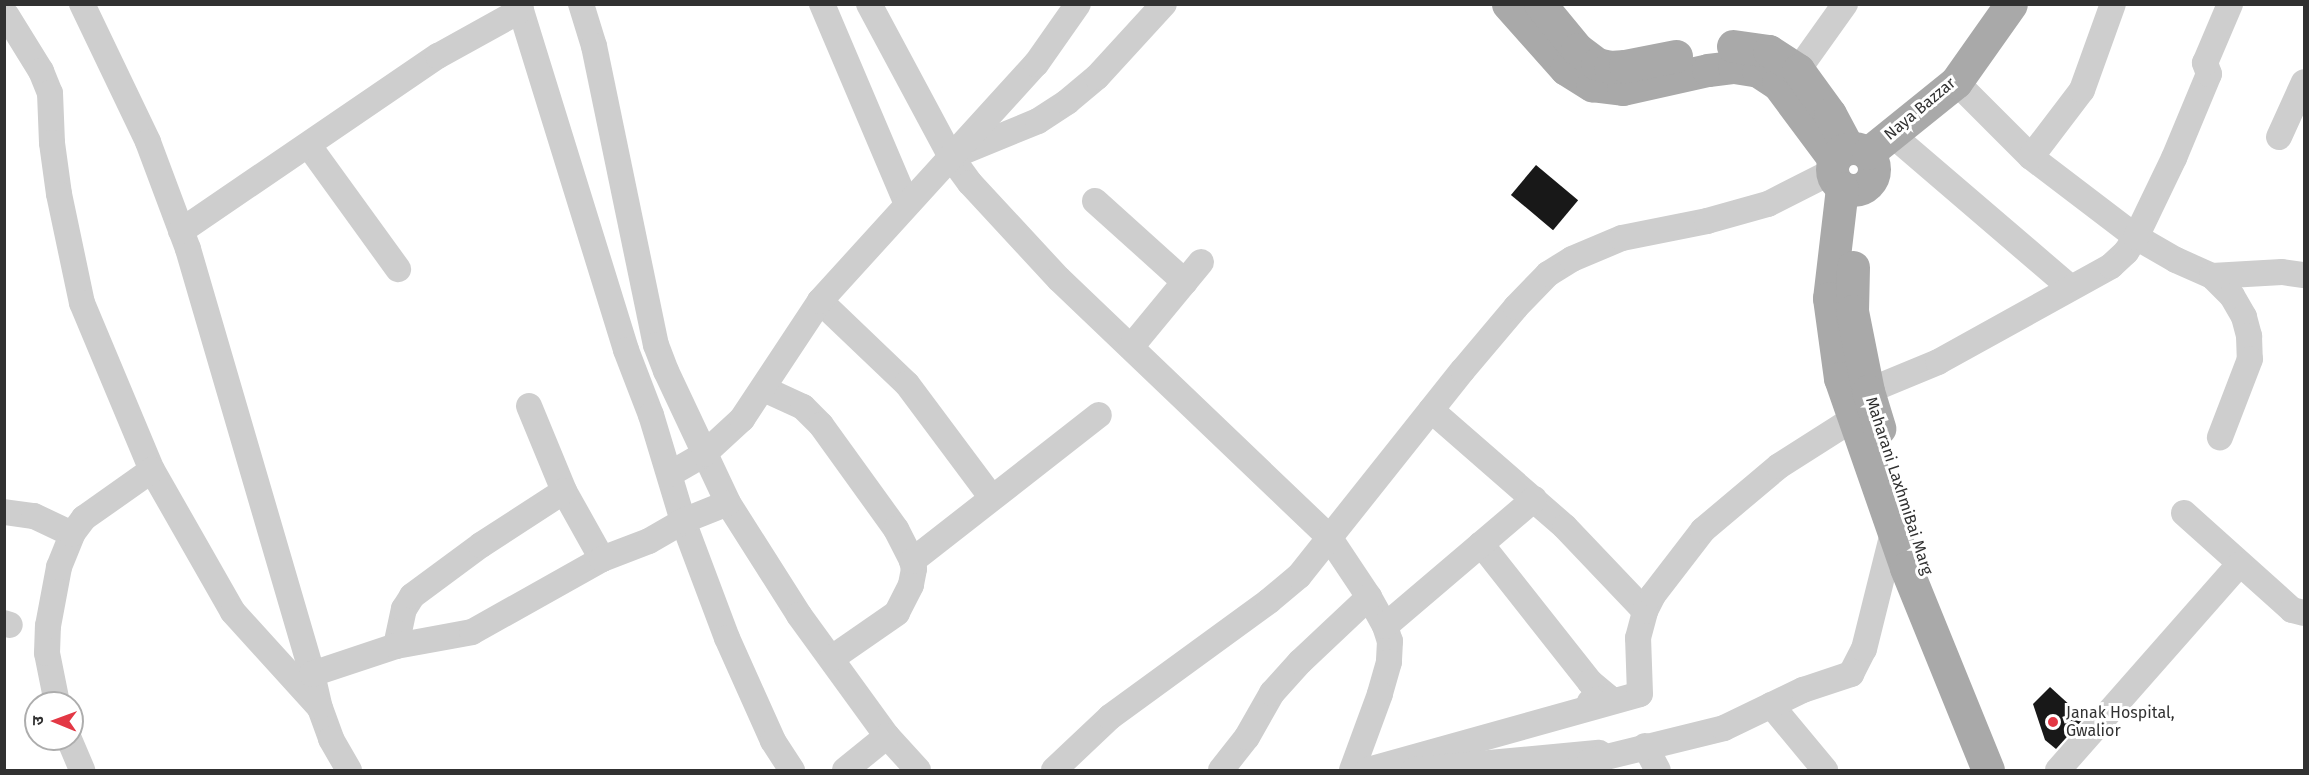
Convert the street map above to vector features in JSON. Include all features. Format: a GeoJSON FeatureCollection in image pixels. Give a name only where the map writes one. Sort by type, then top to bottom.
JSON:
{"type":"FeatureCollection","features":[{"type":"Feature","properties":{"kind":"main road"},"geometry":{"type":"LineString","coordinates":[[1508,4],[1566,69],[1592,85],[1623,89],[1708,70],[1734,67],[1758,71],[1778,84],[1854,163]]}},
{"type":"Feature","properties":{"kind":"main road"},"geometry":{"type":"LineString","coordinates":[[1540,4],[1577,50],[1597,64],[1610,68],[1730,46],[1769,51],[1798,70],[1830,114],[1854,163],[1830,282],[1830,314],[1840,378],[1860,405],[1893,533],[1988,771]]}},
{"type":"Feature","properties":{"kind":"main road","name":"Naya Bazzar"},"geometry":{"type":"LineString","coordinates":[[1854,163],[1956,81],[2011,4]]}},
{"type":"Feature","properties":{"kind":"main road","name":"Maharani LaxhmiBai Marg"},"geometry":{"type":"LineString","coordinates":[[1860,405],[1994,740],[2009,771]]}},
{"type":"Feature","properties":{"kind":"street"},"geometry":{"type":"LineString","coordinates":[[82,4],[148,142],[181,231],[312,674],[320,708],[331,739],[349,771]]}},
{"type":"Feature","properties":{"kind":"street"},"geometry":{"type":"LineString","coordinates":[[582,4],[594,46],[656,345],[728,503],[799,615],[887,736],[915,769]]}},
{"type":"Feature","properties":{"kind":"street"},"geometry":{"type":"LineString","coordinates":[[822,4],[906,204]]}},
{"type":"Feature","properties":{"kind":"street"},"geometry":{"type":"LineString","coordinates":[[869,4],[951,157],[970,183],[1059,279],[1329,537],[1370,597],[1390,641],[1389,662],[1352,771]]}},
{"type":"Feature","properties":{"kind":"street"},"geometry":{"type":"LineString","coordinates":[[670,474],[704,454],[741,419],[764,389],[820,302],[906,204],[1036,64],[1078,4]]}},
{"type":"Feature","properties":{"kind":"street"},"geometry":{"type":"LineString","coordinates":[[951,157],[1038,121],[1067,102],[1097,77],[1164,4]]}},
{"type":"Feature","properties":{"kind":"street"},"geometry":{"type":"LineString","coordinates":[[1798,70],[1845,4]]}},
{"type":"Feature","properties":{"kind":"street"},"geometry":{"type":"LineString","coordinates":[[2031,157],[2082,90],[2113,4]]}},
{"type":"Feature","properties":{"kind":"street"},"geometry":{"type":"LineString","coordinates":[[1367,771],[1640,694],[1638,638],[1645,611],[1653,595],[1703,530],[1779,466],[1860,405],[2111,266],[2136,237],[2209,74],[2205,63],[2230,4]]}},
{"type":"Feature","properties":{"kind":"street"},"geometry":{"type":"LineString","coordinates":[[181,231],[438,56],[520,7],[626,350],[651,415],[683,521],[727,638],[784,768]]}},
{"type":"Feature","properties":{"kind":"street"},"geometry":{"type":"LineString","coordinates":[[12,13],[50,93],[52,143],[59,194],[82,303],[152,470],[232,612],[320,708]]}},
{"type":"Feature","properties":{"kind":"street"},"geometry":{"type":"LineString","coordinates":[[1956,81],[2031,157],[2136,237],[2212,276],[2232,296],[2244,317],[2249,336],[2250,359],[2220,437]]}},
{"type":"Feature","properties":{"kind":"street"},"geometry":{"type":"LineString","coordinates":[[2279,137],[2304,82]]}},
{"type":"Feature","properties":{"kind":"street"},"geometry":{"type":"LineString","coordinates":[[309,146],[398,269]]}},
{"type":"Feature","properties":{"kind":"street"},"geometry":{"type":"LineString","coordinates":[[1054,771],[1110,717],[1269,601],[1299,576],[1516,307],[1548,274],[1572,259],[1622,238],[1707,221],[1768,204],[1854,163],[2071,288]]}},
{"type":"Feature","properties":{"kind":"street"},"geometry":{"type":"LineString","coordinates":[[1095,201],[1193,272],[1131,348]]}},
{"type":"Feature","properties":{"kind":"street"},"geometry":{"type":"LineString","coordinates":[[2212,276],[2282,272],[2304,275]]}},
{"type":"Feature","properties":{"kind":"street"},"geometry":{"type":"LineString","coordinates":[[820,302],[907,384],[992,498]]}},
{"type":"Feature","properties":{"kind":"street"},"geometry":{"type":"LineString","coordinates":[[764,389],[804,408],[821,425],[896,529],[912,561],[914,569],[911,585],[897,613],[832,658]]}},
{"type":"Feature","properties":{"kind":"street"},"geometry":{"type":"LineString","coordinates":[[529,406],[564,491],[602,560]]}},
{"type":"Feature","properties":{"kind":"street"},"geometry":{"type":"LineString","coordinates":[[1431,410],[1565,526],[1645,611]]}},
{"type":"Feature","properties":{"kind":"street"},"geometry":{"type":"LineString","coordinates":[[912,561],[1099,415]]}},
{"type":"Feature","properties":{"kind":"street"},"geometry":{"type":"LineString","coordinates":[[55,691],[47,653],[48,626],[59,567],[72,534],[84,518],[152,470]]}},
{"type":"Feature","properties":{"kind":"street"},"geometry":{"type":"LineString","coordinates":[[396,646],[404,609],[412,596],[481,545],[564,491]]}},
{"type":"Feature","properties":{"kind":"street"},"geometry":{"type":"LineString","coordinates":[[1385,626],[1534,499]]}},
{"type":"Feature","properties":{"kind":"street"},"geometry":{"type":"LineString","coordinates":[[312,674],[396,646],[472,632],[602,560],[649,541],[683,521],[728,503]]}},
{"type":"Feature","properties":{"kind":"street"},"geometry":{"type":"LineString","coordinates":[[4,512],[34,516],[72,534]]}},
{"type":"Feature","properties":{"kind":"street"},"geometry":{"type":"LineString","coordinates":[[2184,513],[2239,565],[2292,610],[2304,613]]}},
{"type":"Feature","properties":{"kind":"street"},"geometry":{"type":"LineString","coordinates":[[1575,771],[1590,761],[1724,728],[1803,690],[1851,674],[1858,664],[1893,533]]}},
{"type":"Feature","properties":{"kind":"street"},"geometry":{"type":"LineString","coordinates":[[1367,771],[1608,697],[1590,682],[1481,544]]}},
{"type":"Feature","properties":{"kind":"street"},"geometry":{"type":"LineString","coordinates":[[2058,771],[2239,565]]}},
{"type":"Feature","properties":{"kind":"street"},"geometry":{"type":"LineString","coordinates":[[1221,771],[1247,737],[1272,693],[1300,662],[1370,597]]}},
{"type":"Feature","properties":{"kind":"street"},"geometry":{"type":"LineString","coordinates":[[1771,705],[1825,771]]}},
{"type":"Feature","properties":{"kind":"street"},"geometry":{"type":"LineString","coordinates":[[845,771],[887,736]]}},
{"type":"Feature","properties":{"kind":"street"},"geometry":{"type":"LineString","coordinates":[[1406,771],[1636,748]]}},
{"type":"Feature","properties":{"kind":"street"},"geometry":{"type":"LineString","coordinates":[[1636,748],[1658,771]]}},
{"type":"Feature","properties":{"kind":"street"},"geometry":{"type":"LineString","coordinates":[[74,751],[82,771]]}},
{"type":"Feature","properties":{"kind":"building"},"geometry":{"type":"Polygon","coordinates":[[[1536,165],[1578,200],[1553,230],[1511,195],[1536,165]]]}},
{"type":"Feature","properties":{"kind":"building"},"geometry":{"type":"Polygon","coordinates":[[[2050,687],[2084,718],[2056,749],[2045,740],[2033,704],[2050,687]]]}},
{"type":"Feature","properties":{"kind":"place","name":"Janak Hospital, Gwalior"},"geometry":{"type":"Point","coordinates":[2053,722]}}]}
